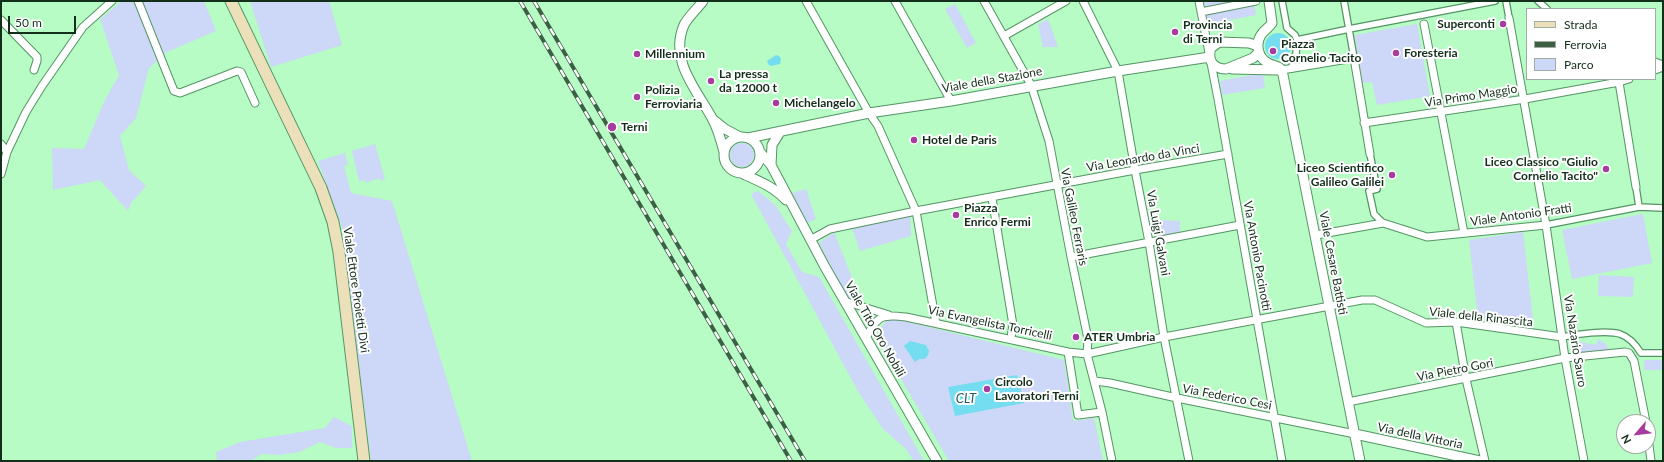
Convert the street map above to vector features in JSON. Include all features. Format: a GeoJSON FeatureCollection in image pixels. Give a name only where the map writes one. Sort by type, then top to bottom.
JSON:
{"type":"FeatureCollection","features":[{"type":"Feature","properties":{"kind":"main road","name":"Viale Ettore Proietti Divi"},"geometry":{"type":"LineString","coordinates":[[231,1],[321,188],[333,222],[339,252],[364,461]]}},
{"type":"Feature","properties":{"kind":"street"},"geometry":{"type":"LineString","coordinates":[[1,174],[6,152],[26,112],[83,27],[112,1]]}},
{"type":"Feature","properties":{"kind":"street"},"geometry":{"type":"LineString","coordinates":[[138,1],[174,91],[180,93],[237,71],[241,72],[245,78],[255,103]]}},
{"type":"Feature","properties":{"kind":"street"},"geometry":{"type":"LineString","coordinates":[[694,13],[696,1]]}},
{"type":"Feature","properties":{"kind":"street"},"geometry":{"type":"LineString","coordinates":[[703,1],[685,23],[680,37],[679,51],[683,66],[696,93],[720,135],[725,162],[728,167],[737,173],[749,173],[758,164],[760,152],[756,143],[725,129],[711,117]]}},
{"type":"Feature","properties":{"kind":"street"},"geometry":{"type":"LineString","coordinates":[[806,1],[878,126],[916,211],[936,323]]}},
{"type":"Feature","properties":{"kind":"street"},"geometry":{"type":"LineString","coordinates":[[895,1],[951,100]]}},
{"type":"Feature","properties":{"kind":"street","name":"Via Galileo Ferraris"},"geometry":{"type":"LineString","coordinates":[[984,1],[1031,86],[1049,141],[1070,257],[1088,339],[1087,354],[1095,381],[1112,461]]}},
{"type":"Feature","properties":{"kind":"street"},"geometry":{"type":"LineString","coordinates":[[1004,36],[1066,1]]}},
{"type":"Feature","properties":{"kind":"street","name":"Via Luigi Galvani"},"geometry":{"type":"LineString","coordinates":[[1083,1],[1118,70],[1149,242],[1164,337],[1189,461]]}},
{"type":"Feature","properties":{"kind":"street"},"geometry":{"type":"LineString","coordinates":[[1199,1],[1210,58],[1214,65],[1218,68],[1282,70],[1354,58]]}},
{"type":"Feature","properties":{"kind":"street"},"geometry":{"type":"LineString","coordinates":[[1201,12],[1256,1]]}},
{"type":"Feature","properties":{"kind":"street"},"geometry":{"type":"LineString","coordinates":[[1226,69],[1253,58],[1258,49],[1260,36],[1272,23],[1269,1]]}},
{"type":"Feature","properties":{"kind":"street"},"geometry":{"type":"LineString","coordinates":[[1282,1],[1287,28],[1295,35],[1297,40],[1296,54],[1292,60],[1293,68]]}},
{"type":"Feature","properties":{"kind":"street"},"geometry":{"type":"LineString","coordinates":[[1344,1],[1364,123],[1377,189],[1369,191],[1374,214],[1383,222]]}},
{"type":"Feature","properties":{"kind":"street"},"geometry":{"type":"LineString","coordinates":[[1297,40],[1495,1]]}},
{"type":"Feature","properties":{"kind":"street"},"geometry":{"type":"LineString","coordinates":[[1506,1],[1509,18]]}},
{"type":"Feature","properties":{"kind":"street"},"geometry":{"type":"LineString","coordinates":[[1538,1],[1546,8]]}},
{"type":"Feature","properties":{"kind":"street"},"geometry":{"type":"LineString","coordinates":[[1422,15],[1464,234]]}},
{"type":"Feature","properties":{"kind":"street","name":"Via Nazario Sauro"},"geometry":{"type":"LineString","coordinates":[[1509,18],[1525,99],[1546,225],[1565,358],[1584,461]]}},
{"type":"Feature","properties":{"kind":"street"},"geometry":{"type":"LineString","coordinates":[[1,20],[37,57],[34,70]]}},
{"type":"Feature","properties":{"kind":"street"},"geometry":{"type":"LineString","coordinates":[[1210,58],[1211,48],[1219,42],[1250,43],[1258,49],[1264,61],[1280,67],[1282,70]]}},
{"type":"Feature","properties":{"kind":"street","name":"Viale della Stazione"},"geometry":{"type":"LineString","coordinates":[[744,138],[870,113],[1118,70],[1210,58]]}},
{"type":"Feature","properties":{"kind":"street","name":"Via Antonio Pacinotti"},"geometry":{"type":"LineString","coordinates":[[1210,58],[1282,461]]}},
{"type":"Feature","properties":{"kind":"street","name":"Viale Cesare Battisti"},"geometry":{"type":"LineString","coordinates":[[1282,70],[1360,461]]}},
{"type":"Feature","properties":{"kind":"street","name":"Via Primo Maggio"},"geometry":{"type":"LineString","coordinates":[[1364,123],[1525,99],[1626,80]]}},
{"type":"Feature","properties":{"kind":"street"},"geometry":{"type":"LineString","coordinates":[[1619,82],[1639,207]]}},
{"type":"Feature","properties":{"kind":"street"},"geometry":{"type":"LineString","coordinates":[[771,165],[772,145],[780,132]]}},
{"type":"Feature","properties":{"kind":"street"},"geometry":{"type":"LineString","coordinates":[[724,152],[730,142],[744,138]]}},
{"type":"Feature","properties":{"kind":"street"},"geometry":{"type":"LineString","coordinates":[[1,144],[6,152]]}},
{"type":"Feature","properties":{"kind":"street","name":"Viale Tito Oro Nobili"},"geometry":{"type":"LineString","coordinates":[[760,152],[771,165],[793,209],[844,301],[937,461]]}},
{"type":"Feature","properties":{"kind":"street","name":"Via Leonardo da Vinci"},"geometry":{"type":"LineString","coordinates":[[992,198],[1135,170],[1228,154]]}},
{"type":"Feature","properties":{"kind":"street","name":"Viale Tito Oro Nobili"},"geometry":{"type":"LineString","coordinates":[[743,174],[764,183],[779,192],[793,209]]}},
{"type":"Feature","properties":{"kind":"street"},"geometry":{"type":"LineString","coordinates":[[810,240],[830,229],[916,211],[992,198],[1014,325],[1011,338]]}},
{"type":"Feature","properties":{"kind":"street","name":"Viale Antonio Fratti"},"geometry":{"type":"LineString","coordinates":[[1383,222],[1427,237],[1546,225],[1639,207],[1663,208]]}},
{"type":"Feature","properties":{"kind":"street"},"geometry":{"type":"LineString","coordinates":[[1316,235],[1383,222]]}},
{"type":"Feature","properties":{"kind":"street"},"geometry":{"type":"LineString","coordinates":[[1070,257],[1240,225]]}},
{"type":"Feature","properties":{"kind":"street","name":"Viale della Rinascita"},"geometry":{"type":"LineString","coordinates":[[1164,337],[1257,321],[1362,300],[1375,300],[1426,323],[1456,322],[1562,337]]}},
{"type":"Feature","properties":{"kind":"street","name":"Via Evangelista Torricelli"},"geometry":{"type":"LineString","coordinates":[[844,301],[889,314],[1011,338],[1068,352],[1087,354],[1164,337]]}},
{"type":"Feature","properties":{"kind":"street"},"geometry":{"type":"LineString","coordinates":[[866,338],[878,320],[889,314]]}},
{"type":"Feature","properties":{"kind":"street"},"geometry":{"type":"LineString","coordinates":[[1456,322],[1466,379],[1485,461]]}},
{"type":"Feature","properties":{"kind":"street"},"geometry":{"type":"LineString","coordinates":[[1562,337],[1580,333],[1619,334],[1629,339],[1641,353]]}},
{"type":"Feature","properties":{"kind":"street"},"geometry":{"type":"LineString","coordinates":[[1068,352],[1078,415],[1102,412]]}},
{"type":"Feature","properties":{"kind":"street","name":"Via Pietro Gori"},"geometry":{"type":"LineString","coordinates":[[1348,402],[1565,358],[1625,352],[1629,353]]}},
{"type":"Feature","properties":{"kind":"street"},"geometry":{"type":"LineString","coordinates":[[1629,353],[1663,353]]}},
{"type":"Feature","properties":{"kind":"street"},"geometry":{"type":"LineString","coordinates":[[1629,353],[1634,361],[1644,414]]}},
{"type":"Feature","properties":{"kind":"street","name":"Via Federico Cesi"},"geometry":{"type":"LineString","coordinates":[[1095,381],[1355,434]]}},
{"type":"Feature","properties":{"kind":"street","name":"Via della Vittoria"},"geometry":{"type":"LineString","coordinates":[[1355,434],[1480,461]]}},
{"type":"Feature","properties":{"kind":"green space"},"geometry":{"type":"Polygon","coordinates":[[[122,1],[204,1],[216,31],[167,52],[149,68],[136,118],[120,136],[129,170],[146,186],[131,203],[128,211],[100,180],[53,190],[52,148],[84,149],[104,102],[119,75],[100,19],[122,1]]]}},
{"type":"Feature","properties":{"kind":"green space"},"geometry":{"type":"Polygon","coordinates":[[[250,1],[329,1],[342,45],[271,67],[250,1]]]}},
{"type":"Feature","properties":{"kind":"green space"},"geometry":{"type":"Polygon","coordinates":[[[1216,1],[1254,1],[1256,15],[1208,24],[1204,3],[1216,1]]]}},
{"type":"Feature","properties":{"kind":"green space"},"geometry":{"type":"Polygon","coordinates":[[[955,4],[976,43],[967,48],[945,9],[955,4]]]}},
{"type":"Feature","properties":{"kind":"green space"},"geometry":{"type":"Polygon","coordinates":[[[1048,19],[1058,47],[1043,47],[1038,24],[1048,19]]]}},
{"type":"Feature","properties":{"kind":"green space"},"geometry":{"type":"Polygon","coordinates":[[[1417,24],[1430,96],[1377,105],[1372,82],[1362,83],[1355,35],[1417,24]]]}},
{"type":"Feature","properties":{"kind":"green space"},"geometry":{"type":"Polygon","coordinates":[[[1263,73],[1265,88],[1222,95],[1220,81],[1263,73]]]}},
{"type":"Feature","properties":{"kind":"green space"},"geometry":{"type":"Polygon","coordinates":[[[742,143],[751,146],[754,155],[751,164],[742,167],[733,164],[730,155],[733,146],[742,143]]]}},
{"type":"Feature","properties":{"kind":"green space"},"geometry":{"type":"Polygon","coordinates":[[[375,144],[385,179],[381,181],[379,178],[366,183],[365,180],[359,181],[352,151],[375,144]]]}},
{"type":"Feature","properties":{"kind":"green space"},"geometry":{"type":"Polygon","coordinates":[[[345,153],[348,165],[344,166],[351,193],[392,201],[472,461],[371,461],[342,227],[318,161],[345,153]]]}},
{"type":"Feature","properties":{"kind":"green space"},"geometry":{"type":"Polygon","coordinates":[[[806,189],[816,219],[807,223],[792,193],[806,189]]]}},
{"type":"Feature","properties":{"kind":"green space"},"geometry":{"type":"Polygon","coordinates":[[[758,191],[775,205],[792,231],[786,244],[802,272],[819,277],[924,461],[914,461],[905,448],[883,429],[859,393],[751,194],[758,191]]]}},
{"type":"Feature","properties":{"kind":"green space"},"geometry":{"type":"Polygon","coordinates":[[[910,211],[911,236],[860,251],[851,225],[910,211]]]}},
{"type":"Feature","properties":{"kind":"green space"},"geometry":{"type":"Polygon","coordinates":[[[1643,214],[1652,263],[1572,279],[1562,230],[1643,214]]]}},
{"type":"Feature","properties":{"kind":"green space"},"geometry":{"type":"Polygon","coordinates":[[[1158,220],[1180,221],[1180,233],[1157,239],[1158,220]]]}},
{"type":"Feature","properties":{"kind":"green space"},"geometry":{"type":"Polygon","coordinates":[[[834,232],[860,298],[847,299],[819,243],[834,232]]]}},
{"type":"Feature","properties":{"kind":"green space"},"geometry":{"type":"Polygon","coordinates":[[[1523,232],[1533,319],[1478,318],[1469,240],[1523,232]]]}},
{"type":"Feature","properties":{"kind":"green space"},"geometry":{"type":"Polygon","coordinates":[[[1599,275],[1634,277],[1633,297],[1598,296],[1599,275]]]}},
{"type":"Feature","properties":{"kind":"green space","name":"Circolo Lavoratori Terni"},"geometry":{"type":"Polygon","coordinates":[[[883,316],[1064,360],[1073,421],[1094,418],[1103,461],[949,461],[877,338],[883,324],[885,324],[883,316]]]}},
{"type":"Feature","properties":{"kind":"green space"},"geometry":{"type":"Polygon","coordinates":[[[1598,339],[1606,344],[1610,350],[1580,354],[1574,352],[1572,344],[1576,341],[1596,345],[1598,339]]]}},
{"type":"Feature","properties":{"kind":"green space"},"geometry":{"type":"Polygon","coordinates":[[[1644,360],[1663,360],[1663,370],[1644,370],[1644,360]]]}},
{"type":"Feature","properties":{"kind":"green space"},"geometry":{"type":"Polygon","coordinates":[[[334,417],[352,426],[352,448],[336,448],[320,442],[299,452],[279,455],[261,454],[251,461],[217,461],[216,452],[240,442],[325,428],[334,417]]]}},
{"type":"Feature","properties":{"kind":"water"},"geometry":{"type":"Polygon","coordinates":[[[1278,33],[1287,37],[1291,46],[1287,55],[1278,59],[1269,55],[1265,46],[1269,37],[1278,33]]]}},
{"type":"Feature","properties":{"kind":"water"},"geometry":{"type":"Polygon","coordinates":[[[776,55],[781,59],[780,64],[769,65],[767,61],[776,55]]]}},
{"type":"Feature","properties":{"kind":"water"},"geometry":{"type":"Polygon","coordinates":[[[910,341],[926,345],[929,351],[925,359],[919,359],[915,362],[904,346],[910,341]]]}},
{"type":"Feature","properties":{"kind":"water","name":"CLT"},"geometry":{"type":"Polygon","coordinates":[[[1017,375],[1024,403],[955,416],[948,387],[1017,375]]]}},
{"type":"Feature","properties":{"kind":"railway"},"geometry":{"type":"LineString","coordinates":[[520,1],[791,461]]}},
{"type":"Feature","properties":{"kind":"railway"},"geometry":{"type":"LineString","coordinates":[[534,1],[805,461]]}},
{"type":"Feature","properties":{"kind":"place","name":"Superconti"},"geometry":{"type":"Point","coordinates":[1503,24]}},
{"type":"Feature","properties":{"kind":"place","name":"Provincia di Terni"},"geometry":{"type":"Point","coordinates":[1175,32]}},
{"type":"Feature","properties":{"kind":"place","name":"Piazza Cornelio Tacito"},"geometry":{"type":"Point","coordinates":[1273,51]}},
{"type":"Feature","properties":{"kind":"place","name":"Foresteria"},"geometry":{"type":"Point","coordinates":[1396,53]}},
{"type":"Feature","properties":{"kind":"place","name":"Millennium"},"geometry":{"type":"Point","coordinates":[637,54]}},
{"type":"Feature","properties":{"kind":"place","name":"La pressa da 12000 t"},"geometry":{"type":"Point","coordinates":[711,81]}},
{"type":"Feature","properties":{"kind":"place","name":"Polizia Ferroviaria"},"geometry":{"type":"Point","coordinates":[637,97]}},
{"type":"Feature","properties":{"kind":"place","name":"Michelangelo"},"geometry":{"type":"Point","coordinates":[776,103]}},
{"type":"Feature","properties":{"kind":"place","name":"Terni"},"geometry":{"type":"Point","coordinates":[612,127]}},
{"type":"Feature","properties":{"kind":"place","name":"Hotel de Paris"},"geometry":{"type":"Point","coordinates":[914,140]}},
{"type":"Feature","properties":{"kind":"place","name":"Liceo Classico \"Giulio Cornelio Tacito\""},"geometry":{"type":"Point","coordinates":[1606,169]}},
{"type":"Feature","properties":{"kind":"place","name":"Liceo Scientifico Galileo Galilei"},"geometry":{"type":"Point","coordinates":[1392,175]}},
{"type":"Feature","properties":{"kind":"place","name":"Piazza Enrico Fermi"},"geometry":{"type":"Point","coordinates":[956,215]}},
{"type":"Feature","properties":{"kind":"place","name":"ATER Umbria"},"geometry":{"type":"Point","coordinates":[1076,337]}},
{"type":"Feature","properties":{"kind":"place","name":"Circolo Lavoratori Terni"},"geometry":{"type":"Point","coordinates":[987,389]}}]}
